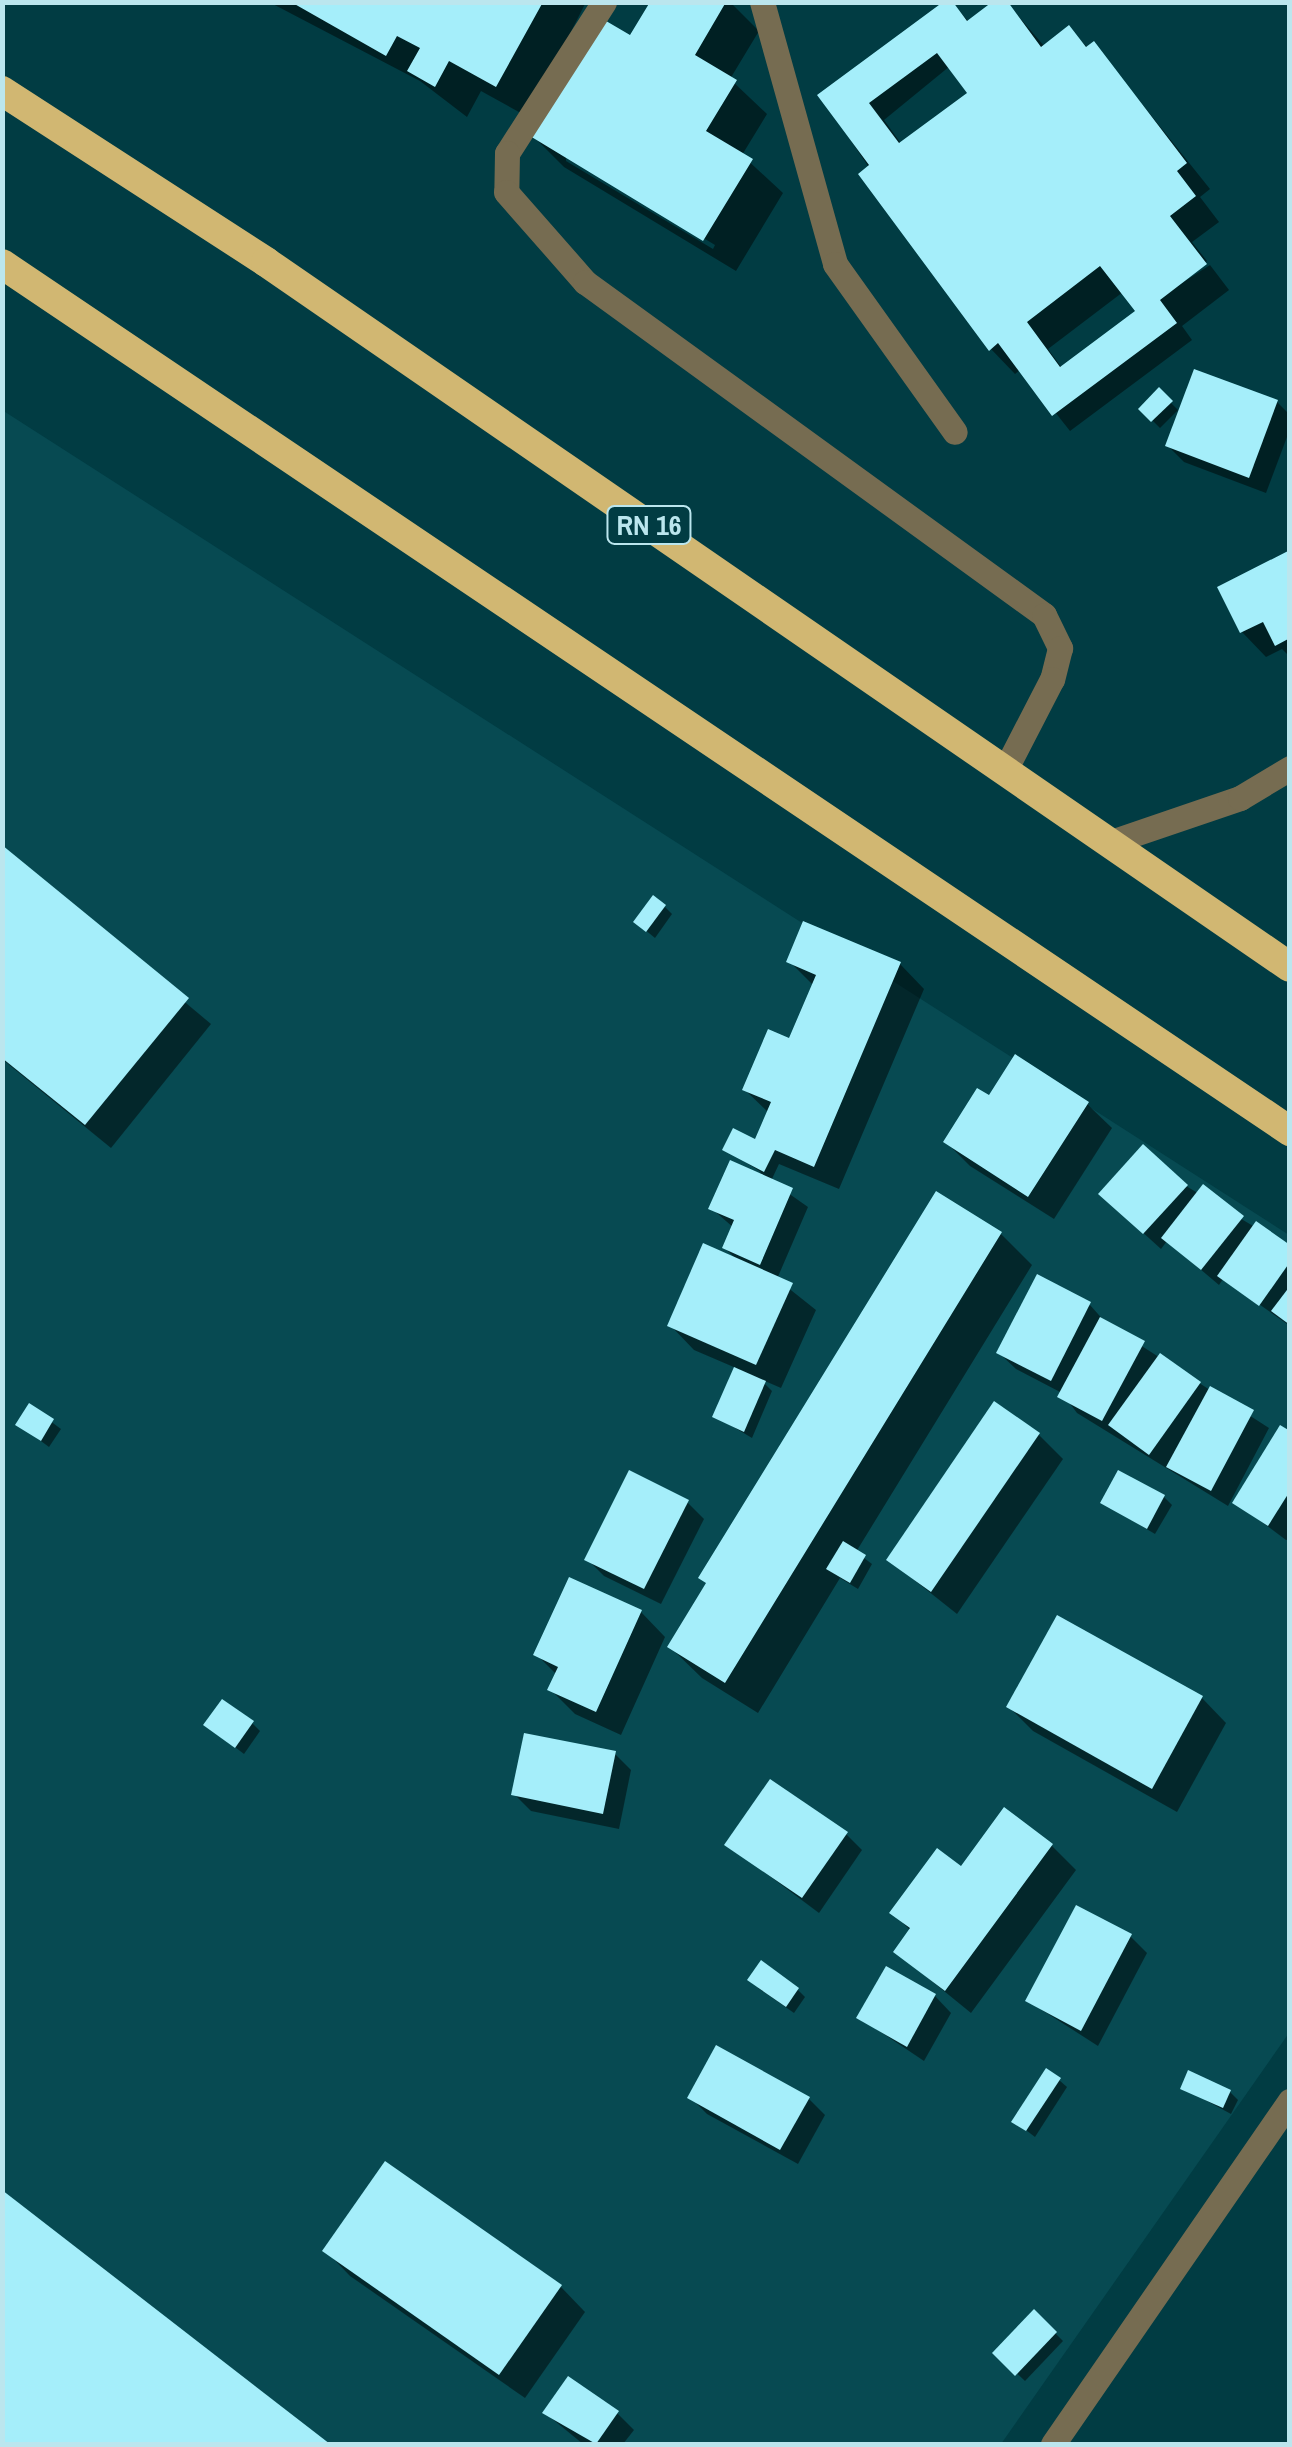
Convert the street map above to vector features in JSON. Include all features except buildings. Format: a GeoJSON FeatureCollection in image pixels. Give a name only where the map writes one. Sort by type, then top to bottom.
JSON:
{"type":"FeatureCollection","features":[{"type":"Feature","properties":{"kind":"highway","name":"RN 16"},"geometry":{"type":"LineString","coordinates":[[2,91],[266,262],[1290,967]]}},
{"type":"Feature","properties":{"kind":"highway"},"geometry":{"type":"LineString","coordinates":[[2,264],[1290,1131]]}},
{"type":"Feature","properties":{"kind":"lane"},"geometry":{"type":"LineString","coordinates":[[604,2],[507,153],[506,192],[585,282],[1044,615],[1060,648],[1052,679],[1005,770]]}},
{"type":"Feature","properties":{"kind":"lane"},"geometry":{"type":"LineString","coordinates":[[762,2],[835,264],[955,432]]}},
{"type":"Feature","properties":{"kind":"lane"},"geometry":{"type":"LineString","coordinates":[[1111,842],[1240,798],[1290,768]]}},
{"type":"Feature","properties":{"kind":"lane"},"geometry":{"type":"LineString","coordinates":[[1054,2444],[1290,2101]]}},
{"type":"Feature","properties":{"kind":"shaded area"},"geometry":{"type":"Polygon","coordinates":[[[2,410],[1289,1235],[1289,2033],[1001,2444],[3,2444],[2,410]]]}}]}
